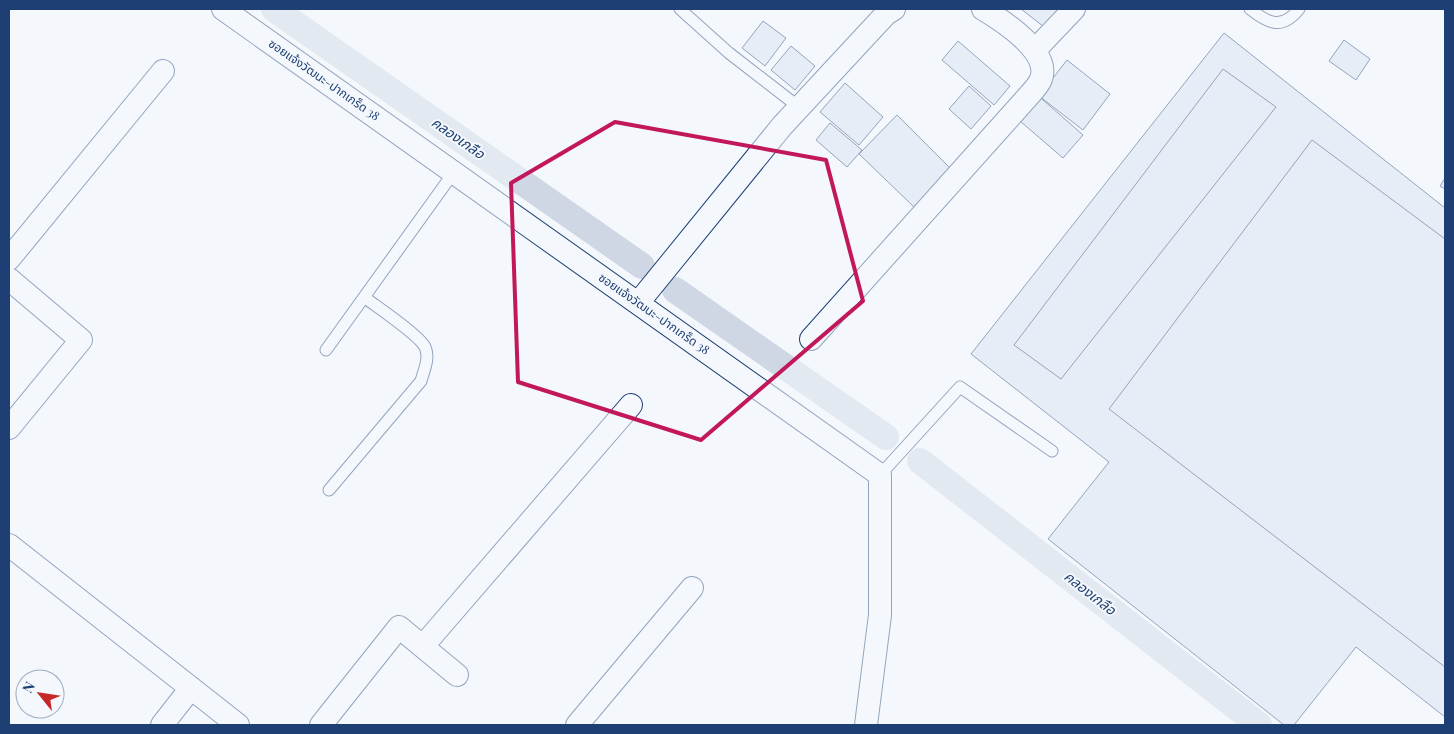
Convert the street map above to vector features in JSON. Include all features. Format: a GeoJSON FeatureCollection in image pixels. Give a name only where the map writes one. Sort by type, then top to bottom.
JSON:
{"type":"FeatureCollection","features":[{"type":"Feature","properties":{"kind":"street","name":"ซอยแจ้งวัฒนะ-ปากเกร็ด 38"},"geometry":{"type":"LineString","coordinates":[[223,9],[880,475]]}},
{"type":"Feature","properties":{"kind":"street"},"geometry":{"type":"LineString","coordinates":[[638,303],[782,126],[886,14],[894,9]]}},
{"type":"Feature","properties":{"kind":"street"},"geometry":{"type":"LineString","coordinates":[[811,339],[1041,81],[1043,68],[1035,50],[1008,25],[983,9]]}},
{"type":"Feature","properties":{"kind":"street"},"geometry":{"type":"LineString","coordinates":[[1035,50],[1074,9]]}},
{"type":"Feature","properties":{"kind":"street"},"geometry":{"type":"LineString","coordinates":[[9,259],[163,71]]}},
{"type":"Feature","properties":{"kind":"street"},"geometry":{"type":"LineString","coordinates":[[9,279],[82,340],[9,428]]}},
{"type":"Feature","properties":{"kind":"street"},"geometry":{"type":"LineString","coordinates":[[423,646],[631,405]]}},
{"type":"Feature","properties":{"kind":"street"},"geometry":{"type":"LineString","coordinates":[[866,725],[880,615],[880,475]]}},
{"type":"Feature","properties":{"kind":"street"},"geometry":{"type":"LineString","coordinates":[[9,544],[238,725]]}},
{"type":"Feature","properties":{"kind":"street"},"geometry":{"type":"LineString","coordinates":[[577,725],[692,588]]}},
{"type":"Feature","properties":{"kind":"street"},"geometry":{"type":"LineString","coordinates":[[321,725],[399,627],[457,675]]}},
{"type":"Feature","properties":{"kind":"street"},"geometry":{"type":"LineString","coordinates":[[162,725],[191,688]]}},
{"type":"Feature","properties":{"kind":"lane"},"geometry":{"type":"LineString","coordinates":[[680,9],[729,52],[800,108]]}},
{"type":"Feature","properties":{"kind":"lane"},"geometry":{"type":"LineString","coordinates":[[1250,9],[1264,18],[1281,22],[1290,19],[1300,9]]}},
{"type":"Feature","properties":{"kind":"lane"},"geometry":{"type":"LineString","coordinates":[[326,350],[454,172]]}},
{"type":"Feature","properties":{"kind":"lane"},"geometry":{"type":"LineString","coordinates":[[328,490],[421,381],[427,362],[425,347],[416,337],[364,297]]}},
{"type":"Feature","properties":{"kind":"lane"},"geometry":{"type":"LineString","coordinates":[[880,475],[960,386],[1052,451]]}},
{"type":"Feature","properties":{"kind":"highlighted area"},"geometry":{"type":"Polygon","coordinates":[[[615,122],[826,160],[863,301],[701,440],[518,382],[511,183],[615,122]]]}},
{"type":"Feature","properties":{"kind":"building"},"geometry":{"type":"Polygon","coordinates":[[[1021,9],[1065,9],[1048,30],[1021,9]]]}},
{"type":"Feature","properties":{"kind":"building"},"geometry":{"type":"Polygon","coordinates":[[[763,21],[786,38],[765,66],[742,48],[763,21]]]}},
{"type":"Feature","properties":{"kind":"building"},"geometry":{"type":"Polygon","coordinates":[[[1224,33],[1445,208],[1445,717],[1356,647],[1294,725],[1284,725],[1048,539],[1109,462],[971,354],[1224,33]]]}},
{"type":"Feature","properties":{"kind":"building"},"geometry":{"type":"Polygon","coordinates":[[[1344,40],[1370,59],[1356,80],[1329,61],[1344,40]]]}},
{"type":"Feature","properties":{"kind":"building"},"geometry":{"type":"Polygon","coordinates":[[[958,41],[1010,86],[994,105],[942,60],[958,41]]]}},
{"type":"Feature","properties":{"kind":"building"},"geometry":{"type":"Polygon","coordinates":[[[791,46],[815,66],[795,90],[771,70],[791,46]]]}},
{"type":"Feature","properties":{"kind":"building"},"geometry":{"type":"Polygon","coordinates":[[[1067,60],[1110,94],[1083,130],[1039,96],[1067,60]]]}},
{"type":"Feature","properties":{"kind":"building"},"geometry":{"type":"Polygon","coordinates":[[[1223,69],[1276,107],[1061,379],[1014,345],[1223,69]]]}},
{"type":"Feature","properties":{"kind":"building"},"geometry":{"type":"Polygon","coordinates":[[[845,83],[883,117],[859,145],[820,112],[845,83]]]}},
{"type":"Feature","properties":{"kind":"building"},"geometry":{"type":"Polygon","coordinates":[[[969,86],[991,106],[971,129],[949,109],[969,86]]]}},
{"type":"Feature","properties":{"kind":"building"},"geometry":{"type":"Polygon","coordinates":[[[1034,92],[1083,135],[1063,158],[1013,115],[1034,92]]]}},
{"type":"Feature","properties":{"kind":"building"},"geometry":{"type":"Polygon","coordinates":[[[897,115],[951,169],[914,207],[859,154],[897,115]]]}},
{"type":"Feature","properties":{"kind":"building"},"geometry":{"type":"Polygon","coordinates":[[[830,123],[862,150],[847,167],[816,140],[830,123]]]}},
{"type":"Feature","properties":{"kind":"building"},"geometry":{"type":"Polygon","coordinates":[[[1312,140],[1445,239],[1445,667],[1109,409],[1312,140]]]}},
{"type":"Feature","properties":{"kind":"building"},"geometry":{"type":"Polygon","coordinates":[[[1445,178],[1445,189],[1440,186],[1445,178]]]}},
{"type":"Feature","properties":{"kind":"waterway","name":"คลองเกลือ"},"geometry":{"type":"LineString","coordinates":[[274,9],[642,266]]}},
{"type":"Feature","properties":{"kind":"waterway","name":"คลองเกลือ"},"geometry":{"type":"LineString","coordinates":[[675,290],[886,437]]}},
{"type":"Feature","properties":{"kind":"waterway","name":"คลองเกลือ"},"geometry":{"type":"LineString","coordinates":[[920,461],[1259,725]]}}]}
